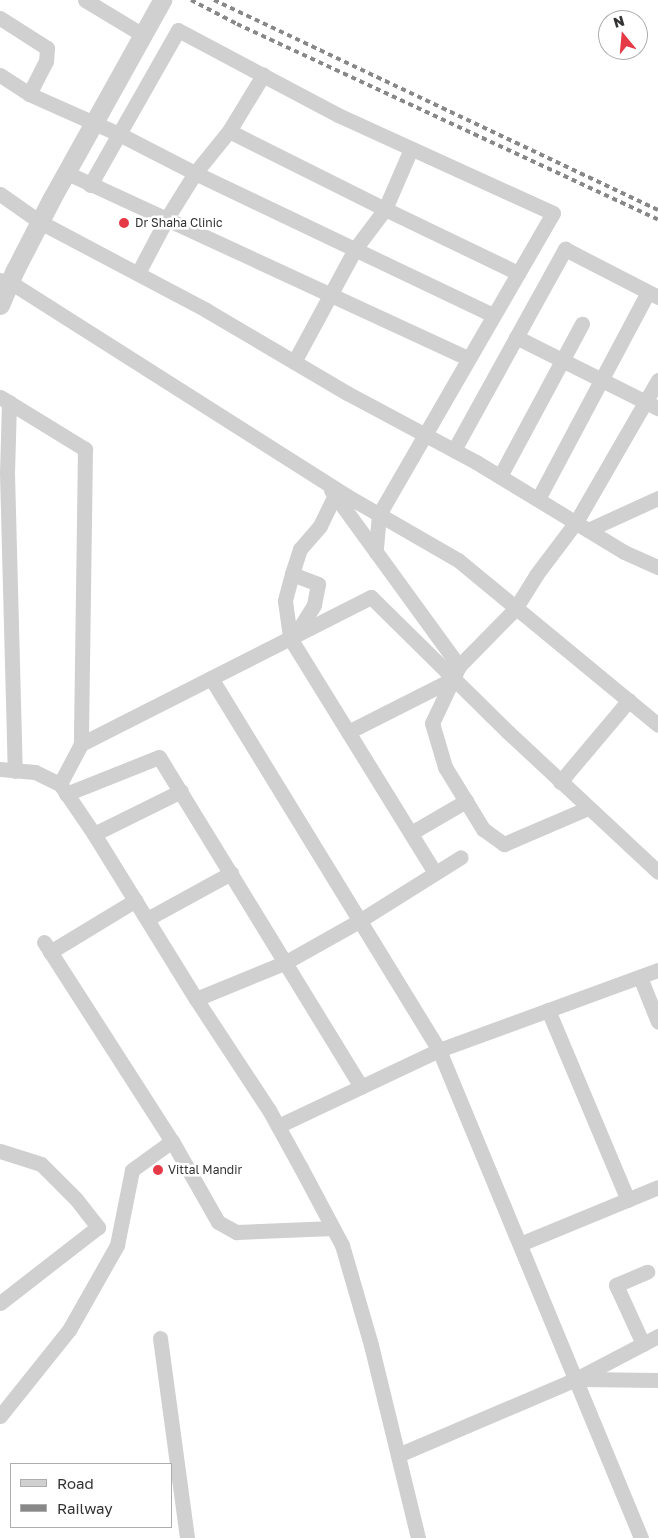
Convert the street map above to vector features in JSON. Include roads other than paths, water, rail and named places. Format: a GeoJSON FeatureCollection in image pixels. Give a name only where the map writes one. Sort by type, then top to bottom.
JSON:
{"type":"FeatureCollection","features":[{"type":"Feature","properties":{"kind":"street"},"geometry":{"type":"LineString","coordinates":[[85,0],[147,28]]}},
{"type":"Feature","properties":{"kind":"street"},"geometry":{"type":"LineString","coordinates":[[0,305],[5,281],[96,124],[162,0]]}},
{"type":"Feature","properties":{"kind":"street"},"geometry":{"type":"LineString","coordinates":[[0,18],[47,48],[46,61],[29,94]]}},
{"type":"Feature","properties":{"kind":"street"},"geometry":{"type":"LineString","coordinates":[[90,185],[178,30],[338,115],[553,213],[379,514],[376,552]]}},
{"type":"Feature","properties":{"kind":"street"},"geometry":{"type":"LineString","coordinates":[[138,273],[167,218],[195,173],[229,131],[263,75]]}},
{"type":"Feature","properties":{"kind":"street"},"geometry":{"type":"LineString","coordinates":[[0,76],[29,94],[119,134],[195,173],[493,315]]}},
{"type":"Feature","properties":{"kind":"street"},"geometry":{"type":"LineString","coordinates":[[229,131],[385,210],[518,273]]}},
{"type":"Feature","properties":{"kind":"street"},"geometry":{"type":"LineString","coordinates":[[294,362],[355,249],[385,210],[411,149]]}},
{"type":"Feature","properties":{"kind":"street"},"geometry":{"type":"LineString","coordinates":[[67,173],[468,358]]}},
{"type":"Feature","properties":{"kind":"street"},"geometry":{"type":"LineString","coordinates":[[0,194],[40,222],[138,273],[454,450],[624,552],[658,567]]}},
{"type":"Feature","properties":{"kind":"street"},"geometry":{"type":"LineString","coordinates":[[454,450],[565,249],[653,295],[602,379],[538,499]]}},
{"type":"Feature","properties":{"kind":"street"},"geometry":{"type":"LineString","coordinates":[[5,281],[331,490],[379,514],[458,560],[515,609],[658,725]]}},
{"type":"Feature","properties":{"kind":"street"},"geometry":{"type":"LineString","coordinates":[[500,476],[582,324]]}},
{"type":"Feature","properties":{"kind":"street"},"geometry":{"type":"LineString","coordinates":[[516,336],[651,404]]}},
{"type":"Feature","properties":{"kind":"street"},"geometry":{"type":"LineString","coordinates":[[348,732],[456,672],[515,609],[536,575],[582,526],[651,404],[658,380]]}},
{"type":"Feature","properties":{"kind":"street"},"geometry":{"type":"LineString","coordinates":[[4,400],[85,449],[81,744],[63,789]]}},
{"type":"Feature","properties":{"kind":"street"},"geometry":{"type":"LineString","coordinates":[[4,400],[7,473],[7,770],[35,772],[63,789],[94,834],[196,999],[278,1126],[333,1228],[342,1245],[371,1345],[418,1538]]}},
{"type":"Feature","properties":{"kind":"street"},"geometry":{"type":"LineString","coordinates":[[331,490],[376,552],[456,672]]}},
{"type":"Feature","properties":{"kind":"street"},"geometry":{"type":"LineString","coordinates":[[331,490],[320,526],[300,549],[285,601],[293,637],[348,732],[436,873]]}},
{"type":"Feature","properties":{"kind":"street"},"geometry":{"type":"LineString","coordinates":[[582,526],[658,498]]}},
{"type":"Feature","properties":{"kind":"street"},"geometry":{"type":"LineString","coordinates":[[292,574],[318,584],[314,605],[293,637]]}},
{"type":"Feature","properties":{"kind":"street"},"geometry":{"type":"LineString","coordinates":[[81,744],[371,597],[456,672],[560,782],[658,872]]}},
{"type":"Feature","properties":{"kind":"street"},"geometry":{"type":"LineString","coordinates":[[456,672],[432,723],[445,767],[483,828],[504,844],[588,808]]}},
{"type":"Feature","properties":{"kind":"street"},"geometry":{"type":"LineString","coordinates":[[211,678],[439,1050],[640,1538]]}},
{"type":"Feature","properties":{"kind":"street"},"geometry":{"type":"LineString","coordinates":[[560,782],[629,700]]}},
{"type":"Feature","properties":{"kind":"street"},"geometry":{"type":"LineString","coordinates":[[63,789],[159,757],[362,1087]]}},
{"type":"Feature","properties":{"kind":"street"},"geometry":{"type":"LineString","coordinates":[[94,834],[181,791]]}},
{"type":"Feature","properties":{"kind":"street"},"geometry":{"type":"LineString","coordinates":[[411,833],[466,801]]}},
{"type":"Feature","properties":{"kind":"street"},"geometry":{"type":"LineString","coordinates":[[196,999],[286,962],[359,921],[461,857]]}},
{"type":"Feature","properties":{"kind":"street"},"geometry":{"type":"LineString","coordinates":[[147,919],[231,873]]}},
{"type":"Feature","properties":{"kind":"street"},"geometry":{"type":"LineString","coordinates":[[136,900],[47,947],[172,1141],[218,1222],[236,1232],[333,1228]]}},
{"type":"Feature","properties":{"kind":"street"},"geometry":{"type":"LineString","coordinates":[[278,1126],[439,1050],[658,970]]}},
{"type":"Feature","properties":{"kind":"street"},"geometry":{"type":"LineString","coordinates":[[640,977],[658,1022]]}},
{"type":"Feature","properties":{"kind":"street"},"geometry":{"type":"LineString","coordinates":[[548,1010],[628,1200]]}},
{"type":"Feature","properties":{"kind":"street"},"geometry":{"type":"LineString","coordinates":[[0,1416],[69,1330],[117,1245],[132,1170],[172,1141]]}},
{"type":"Feature","properties":{"kind":"street"},"geometry":{"type":"LineString","coordinates":[[0,1152],[41,1164],[76,1199],[98,1227],[0,1303]]}},
{"type":"Feature","properties":{"kind":"street"},"geometry":{"type":"LineString","coordinates":[[520,1244],[658,1187]]}},
{"type":"Feature","properties":{"kind":"street"},"geometry":{"type":"LineString","coordinates":[[642,1344],[616,1285],[647,1272]]}},
{"type":"Feature","properties":{"kind":"street"},"geometry":{"type":"LineString","coordinates":[[398,1455],[576,1379],[658,1336]]}},
{"type":"Feature","properties":{"kind":"street"},"geometry":{"type":"LineString","coordinates":[[160,1338],[187,1538]]}},
{"type":"Feature","properties":{"kind":"street"},"geometry":{"type":"LineString","coordinates":[[576,1379],[658,1380]]}},
{"type":"Feature","properties":{"kind":"railway"},"geometry":{"type":"LineString","coordinates":[[191,0],[237,24],[658,219]]}},
{"type":"Feature","properties":{"kind":"railway"},"geometry":{"type":"LineString","coordinates":[[214,0],[658,210]]}},
{"type":"Feature","properties":{"kind":"place","name":"Dr Shaha Clinic"},"geometry":{"type":"Point","coordinates":[124,223]}},
{"type":"Feature","properties":{"kind":"place","name":"Vittal Mandir"},"geometry":{"type":"Point","coordinates":[158,1170]}}]}
